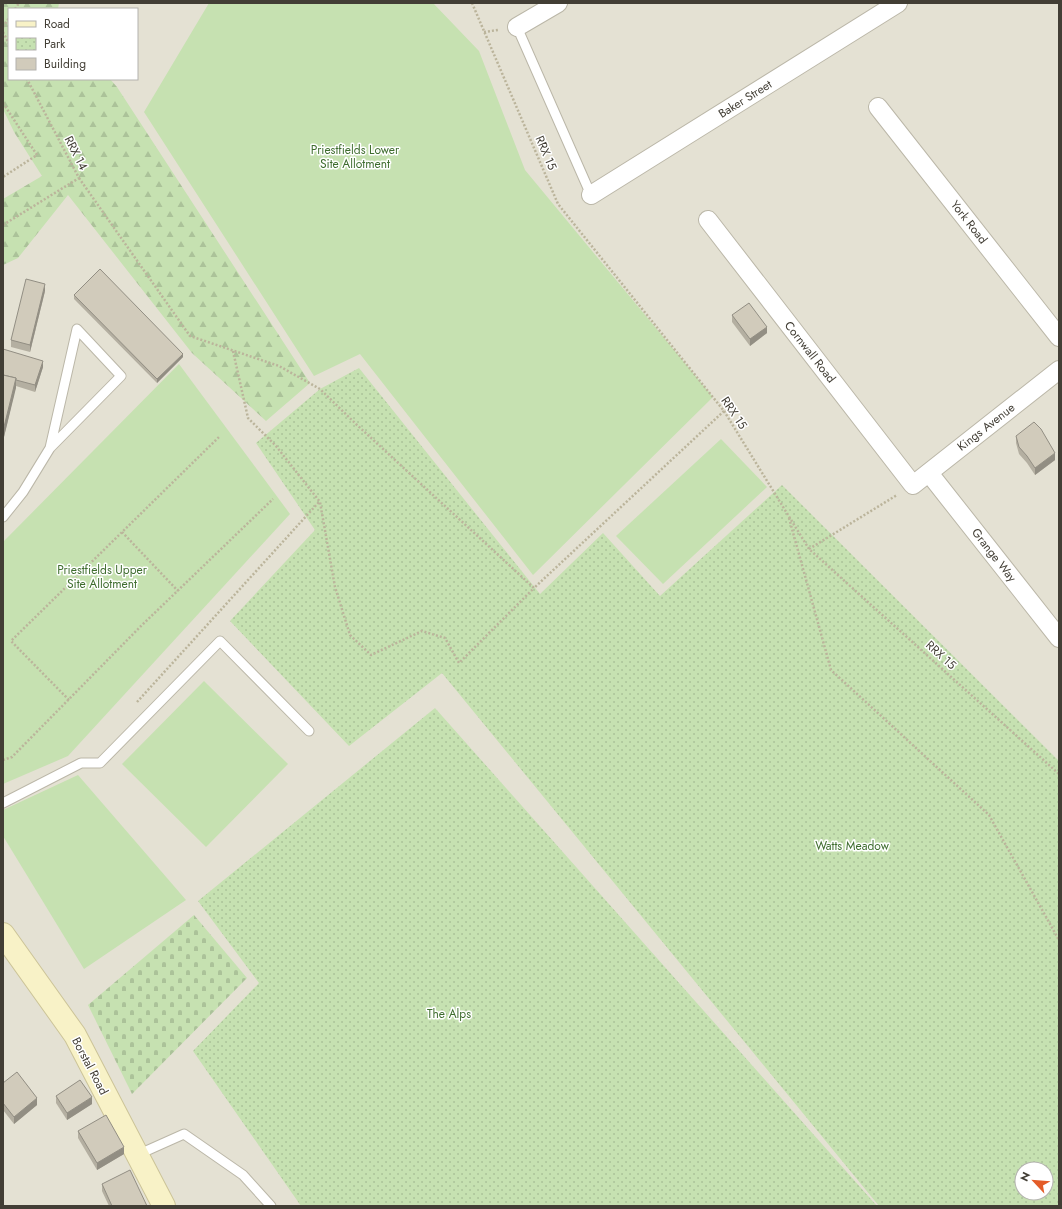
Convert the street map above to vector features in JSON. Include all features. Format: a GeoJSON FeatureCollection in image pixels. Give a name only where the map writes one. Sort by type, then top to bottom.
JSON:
{"type":"FeatureCollection","features":[{"type":"Feature","properties":{"kind":"street"},"geometry":{"type":"LineString","coordinates":[[517,27],[558,3]]}},
{"type":"Feature","properties":{"kind":"street","name":"Baker Street"},"geometry":{"type":"LineString","coordinates":[[591,195],[898,3]]}},
{"type":"Feature","properties":{"kind":"street","name":"York Road"},"geometry":{"type":"LineString","coordinates":[[878,107],[1059,337]]}},
{"type":"Feature","properties":{"kind":"street","name":"Cornwall Road"},"geometry":{"type":"LineString","coordinates":[[708,220],[913,485]]}},
{"type":"Feature","properties":{"kind":"street","name":"Kings Avenue"},"geometry":{"type":"LineString","coordinates":[[913,485],[1059,370]]}},
{"type":"Feature","properties":{"kind":"street","name":"Grange Way"},"geometry":{"type":"LineString","coordinates":[[929,473],[1059,638]]}},
{"type":"Feature","properties":{"kind":"street","name":"Borstal Road"},"geometry":{"type":"LineString","coordinates":[[5,934],[75,1035],[164,1206]]}},
{"type":"Feature","properties":{"kind":"lane"},"geometry":{"type":"LineString","coordinates":[[517,27],[591,195]]}},
{"type":"Feature","properties":{"kind":"lane"},"geometry":{"type":"LineString","coordinates":[[3,517],[23,492],[50,448],[121,376],[77,329],[50,448]]}},
{"type":"Feature","properties":{"kind":"lane"},"geometry":{"type":"LineString","coordinates":[[3,803],[81,763],[100,763],[220,641],[309,731]]}},
{"type":"Feature","properties":{"kind":"lane"},"geometry":{"type":"LineString","coordinates":[[137,1155],[184,1134],[243,1175],[271,1206]]}},
{"type":"Feature","properties":{"kind":"path","name":"RRX 15"},"geometry":{"type":"LineString","coordinates":[[472,3],[558,204],[724,411],[809,549],[1059,774]]}},
{"type":"Feature","properties":{"kind":"path"},"geometry":{"type":"LineString","coordinates":[[3,32],[8,42]]}},
{"type":"Feature","properties":{"kind":"path","name":"RRX 14"},"geometry":{"type":"LineString","coordinates":[[3,225],[79,178],[28,80]]}},
{"type":"Feature","properties":{"kind":"path"},"geometry":{"type":"LineString","coordinates":[[3,103],[37,155],[3,178]]}},
{"type":"Feature","properties":{"kind":"path"},"geometry":{"type":"LineString","coordinates":[[79,178],[190,336],[279,366],[320,389],[534,588]]}},
{"type":"Feature","properties":{"kind":"path"},"geometry":{"type":"LineString","coordinates":[[232,350],[248,418],[276,446],[320,502],[335,587],[350,635],[371,655],[422,631],[445,638],[459,663],[534,588],[724,411]]}},
{"type":"Feature","properties":{"kind":"path"},"geometry":{"type":"LineString","coordinates":[[69,700],[11,641],[220,436]]}},
{"type":"Feature","properties":{"kind":"path"},"geometry":{"type":"LineString","coordinates":[[809,549],[913,485]]}},
{"type":"Feature","properties":{"kind":"path"},"geometry":{"type":"LineString","coordinates":[[3,760],[12,757],[141,626],[273,499]]}},
{"type":"Feature","properties":{"kind":"path"},"geometry":{"type":"LineString","coordinates":[[134,705],[320,502]]}},
{"type":"Feature","properties":{"kind":"path"},"geometry":{"type":"LineString","coordinates":[[788,514],[831,670],[989,816],[1059,940]]}},
{"type":"Feature","properties":{"kind":"path"},"geometry":{"type":"LineString","coordinates":[[122,532],[178,591]]}},
{"type":"Feature","properties":{"kind":"shaded area"},"geometry":{"type":"Polygon","coordinates":[[[3,3],[1059,3],[1059,1206],[3,1206],[3,3]]]}},
{"type":"Feature","properties":{"kind":"green space"},"geometry":{"type":"Polygon","coordinates":[[[3,3],[59,3],[58,8],[8,8],[8,80],[111,80],[117,87],[310,383],[266,421],[192,353],[68,195],[18,258],[3,265],[3,199],[42,176],[14,132],[3,109],[3,3]]]}},
{"type":"Feature","properties":{"kind":"green space","name":"Priestfields Lower Site Allotment"},"geometry":{"type":"Polygon","coordinates":[[[209,3],[433,3],[479,51],[525,170],[713,397],[533,575],[360,354],[314,376],[144,112],[209,3]]]}},
{"type":"Feature","properties":{"kind":"green space","name":"Priestfields Upper Site Allotment"},"geometry":{"type":"Polygon","coordinates":[[[179,364],[290,514],[68,756],[3,784],[3,542],[179,364]]]}},
{"type":"Feature","properties":{"kind":"green space","name":"Watts Meadow"},"geometry":{"type":"Polygon","coordinates":[[[359,368],[540,594],[603,533],[660,596],[782,485],[1059,761],[1059,1206],[879,1206],[442,673],[349,746],[230,621],[315,530],[256,443],[320,389],[359,368]]]}},
{"type":"Feature","properties":{"kind":"green space"},"geometry":{"type":"Polygon","coordinates":[[[721,439],[767,487],[663,584],[616,536],[721,439]]]}},
{"type":"Feature","properties":{"kind":"green space"},"geometry":{"type":"Polygon","coordinates":[[[204,681],[288,764],[206,847],[122,764],[204,681]]]}},
{"type":"Feature","properties":{"kind":"green space","name":"The Alps"},"geometry":{"type":"Polygon","coordinates":[[[435,708],[877,1206],[301,1206],[193,1051],[259,983],[198,901],[435,708]]]}},
{"type":"Feature","properties":{"kind":"green space"},"geometry":{"type":"Polygon","coordinates":[[[78,775],[186,900],[84,969],[3,836],[3,810],[78,775]]]}},
{"type":"Feature","properties":{"kind":"green space"},"geometry":{"type":"Polygon","coordinates":[[[194,915],[247,978],[132,1094],[88,1005],[194,915]]]}},
{"type":"Feature","properties":{"kind":"building"},"geometry":{"type":"Polygon","coordinates":[[[100,269],[183,354],[157,379],[74,295],[100,269]]]}},
{"type":"Feature","properties":{"kind":"building"},"geometry":{"type":"Polygon","coordinates":[[[26,279],[45,284],[30,345],[11,340],[26,279]]]}},
{"type":"Feature","properties":{"kind":"building"},"geometry":{"type":"Polygon","coordinates":[[[749,303],[767,327],[750,339],[732,315],[749,303]]]}},
{"type":"Feature","properties":{"kind":"building"},"geometry":{"type":"Polygon","coordinates":[[[3,349],[43,361],[35,385],[3,375],[3,349]]]}},
{"type":"Feature","properties":{"kind":"building"},"geometry":{"type":"Polygon","coordinates":[[[3,375],[16,378],[3,431],[3,375]]]}},
{"type":"Feature","properties":{"kind":"building"},"geometry":{"type":"Polygon","coordinates":[[[1034,422],[1041,429],[1055,453],[1035,468],[1019,447],[1016,436],[1034,422]]]}},
{"type":"Feature","properties":{"kind":"building"},"geometry":{"type":"Polygon","coordinates":[[[17,1072],[37,1098],[14,1117],[3,1103],[3,1083],[17,1072]]]}},
{"type":"Feature","properties":{"kind":"building"},"geometry":{"type":"Polygon","coordinates":[[[80,1080],[92,1097],[67,1113],[56,1096],[80,1080]]]}},
{"type":"Feature","properties":{"kind":"building"},"geometry":{"type":"Polygon","coordinates":[[[106,1115],[124,1147],[97,1163],[78,1131],[106,1115]]]}},
{"type":"Feature","properties":{"kind":"building"},"geometry":{"type":"Polygon","coordinates":[[[130,1170],[147,1206],[112,1206],[102,1184],[130,1170]]]}}]}
